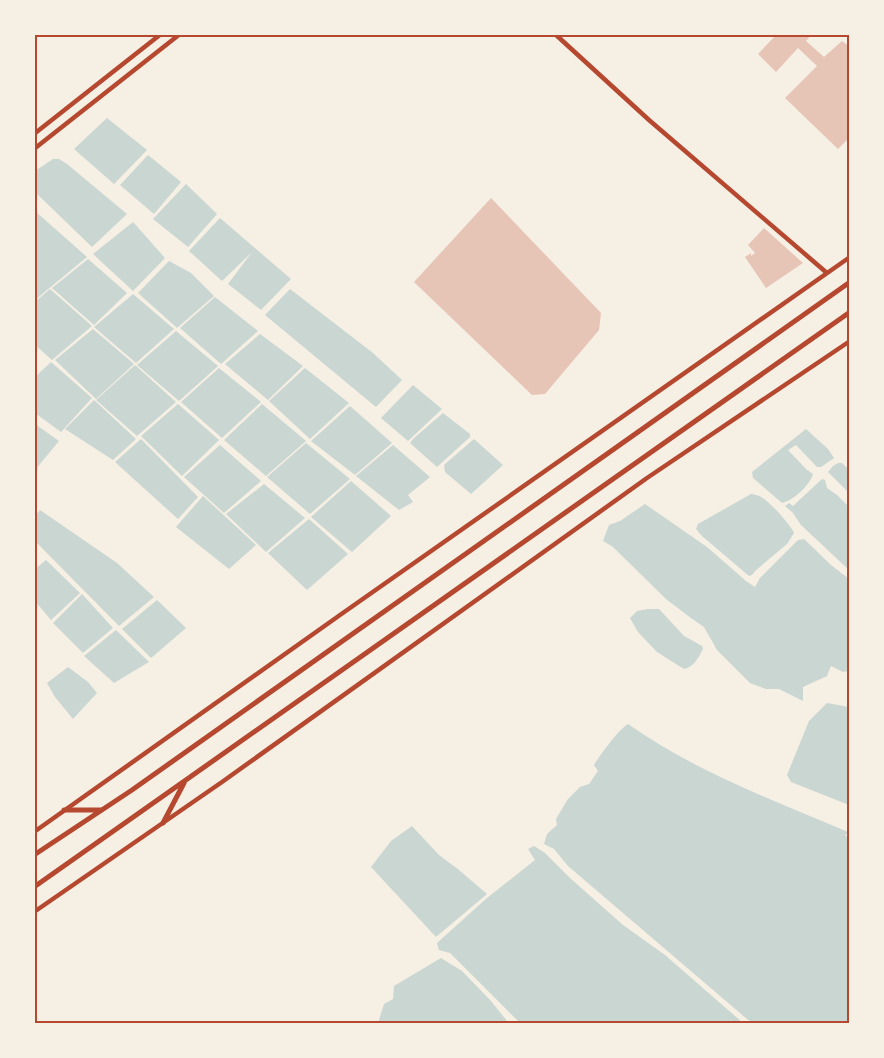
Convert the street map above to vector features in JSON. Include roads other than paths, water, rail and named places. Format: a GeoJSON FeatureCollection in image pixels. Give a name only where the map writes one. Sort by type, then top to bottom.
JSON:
{"type":"FeatureCollection","features":[{"type":"Feature","properties":{"kind":"highway"},"geometry":{"type":"LineString","coordinates":[[34,855],[102,810],[849,282]]}},
{"type":"Feature","properties":{"kind":"highway"},"geometry":{"type":"LineString","coordinates":[[34,887],[849,312]]}},
{"type":"Feature","properties":{"kind":"highway"},"geometry":{"type":"LineString","coordinates":[[164,823],[185,781]]}},
{"type":"Feature","properties":{"kind":"highway"},"geometry":{"type":"LineString","coordinates":[[64,810],[102,810]]}},
{"type":"Feature","properties":{"kind":"main road"},"geometry":{"type":"LineString","coordinates":[[34,134],[161,34]]}},
{"type":"Feature","properties":{"kind":"main road"},"geometry":{"type":"LineString","coordinates":[[34,149],[180,34]]}},
{"type":"Feature","properties":{"kind":"main road"},"geometry":{"type":"LineString","coordinates":[[555,34],[642,114],[827,273]]}},
{"type":"Feature","properties":{"kind":"main road"},"geometry":{"type":"LineString","coordinates":[[34,832],[849,257]]}},
{"type":"Feature","properties":{"kind":"main road"},"geometry":{"type":"LineString","coordinates":[[34,912],[164,823],[647,478],[849,341]]}}]}
